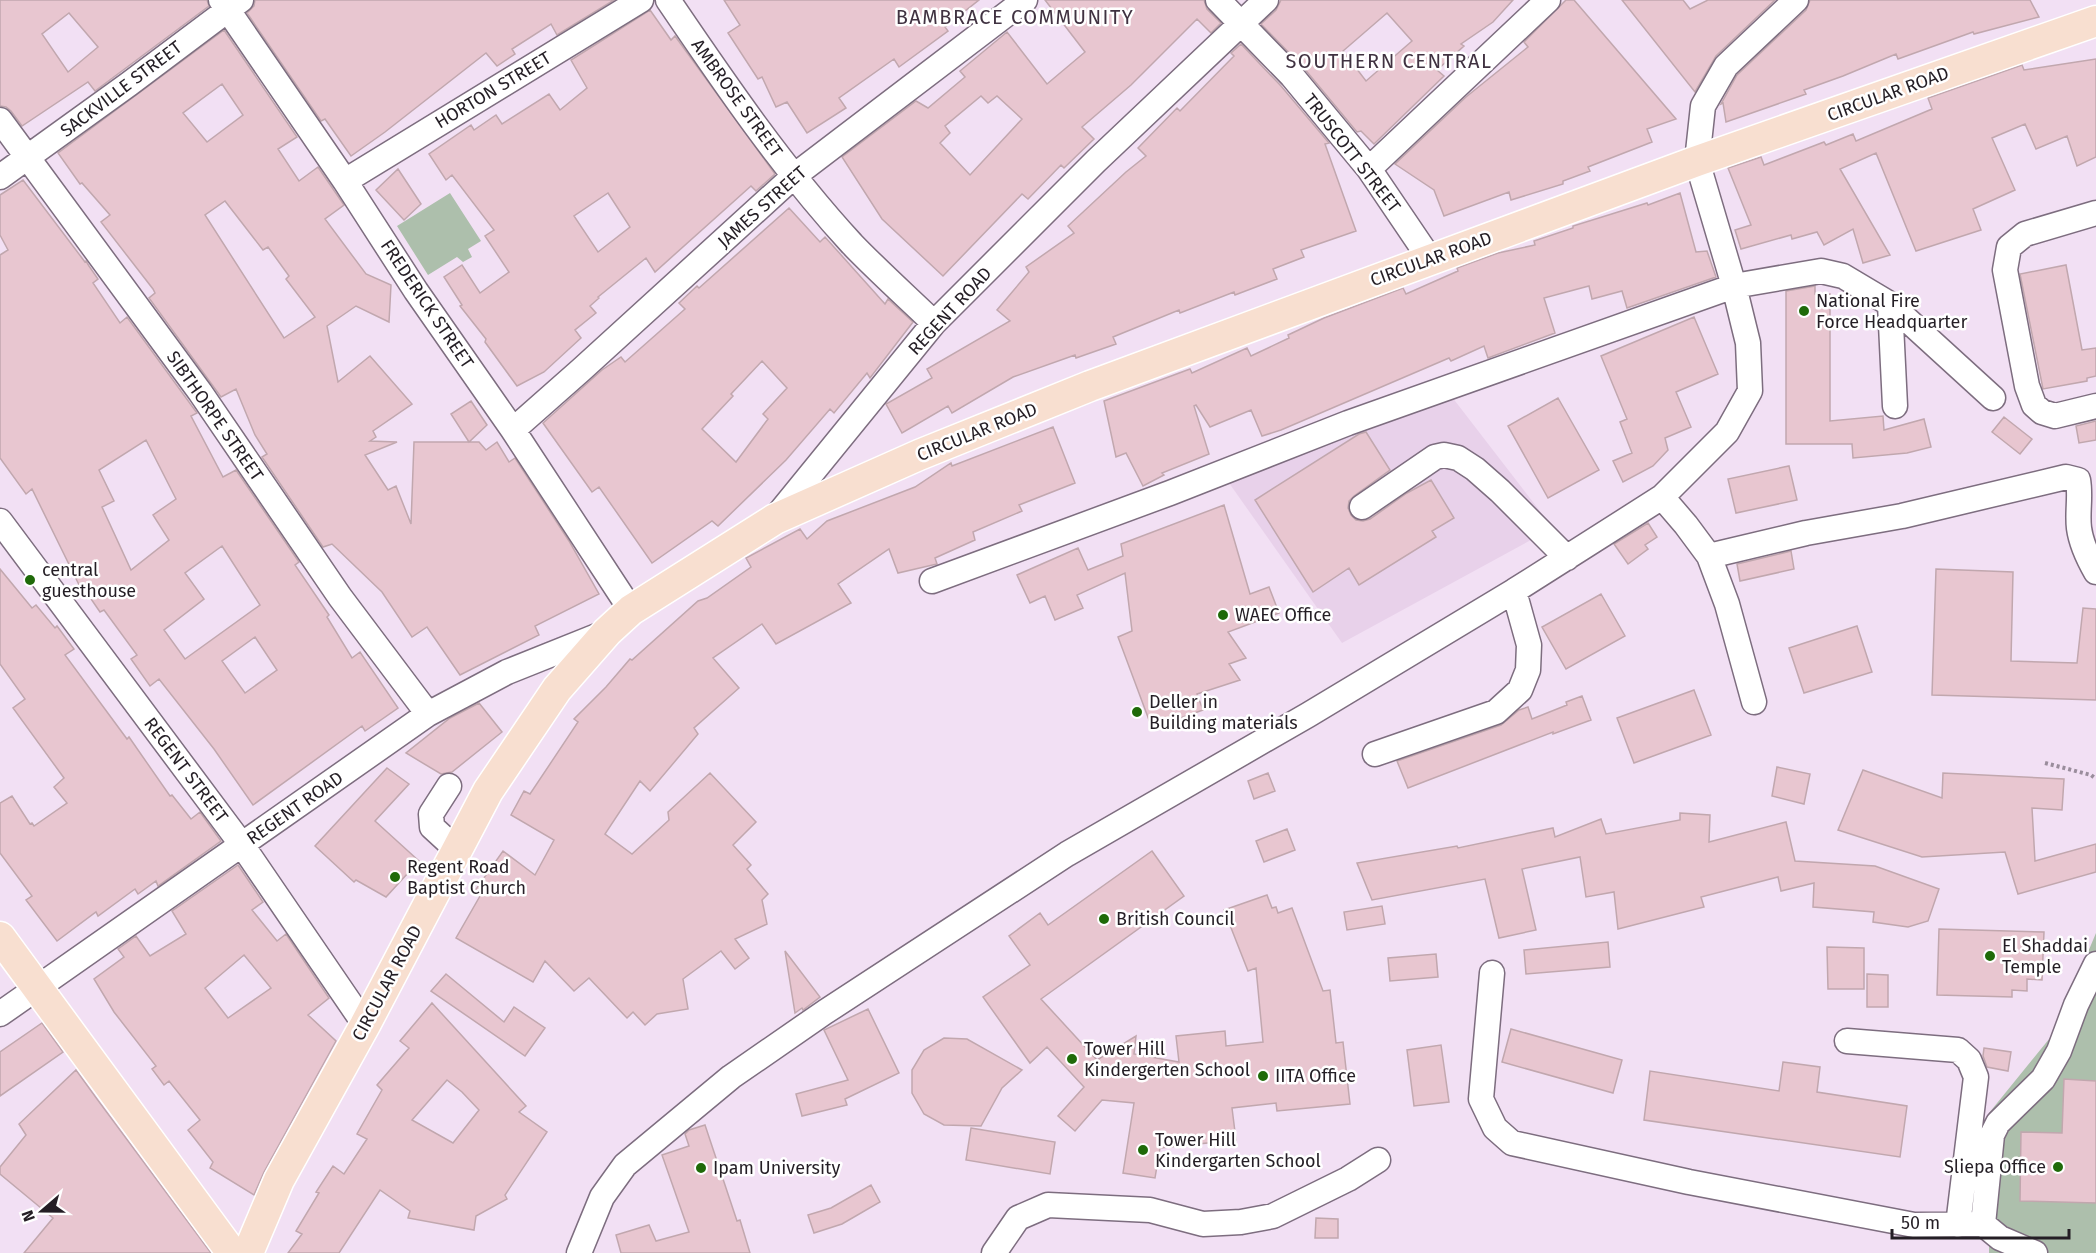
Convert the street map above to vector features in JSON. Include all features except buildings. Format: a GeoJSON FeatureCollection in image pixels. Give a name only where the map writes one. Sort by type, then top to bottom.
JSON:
{"type":"FeatureCollection","features":[{"type":"Feature","properties":{"kind":"main road","name":"CIRCULAR ROAD"},"geometry":{"type":"LineString","coordinates":[[775,519],[919,455],[1090,386],[1697,162],[2096,21]]}},
{"type":"Feature","properties":{"kind":"main road","name":"REGENT ROAD"},"geometry":{"type":"LineString","coordinates":[[631,610],[775,519]]}},
{"type":"Feature","properties":{"kind":"main road","name":"CIRCULAR ROAD"},"geometry":{"type":"LineString","coordinates":[[248,1253],[279,1180],[365,1025],[488,790],[551,698],[607,632],[631,610]]}},
{"type":"Feature","properties":{"kind":"main road"},"geometry":{"type":"LineString","coordinates":[[0,937],[232,1253]]}},
{"type":"Feature","properties":{"kind":"street","name":"HORTON STREET"},"geometry":{"type":"LineString","coordinates":[[345,181],[641,0]]}},
{"type":"Feature","properties":{"kind":"street","name":"AMBROSE STREET"},"geometry":{"type":"LineString","coordinates":[[668,0],[722,81],[794,176],[852,243],[934,323]]}},
{"type":"Feature","properties":{"kind":"street","name":"JAMES STREET"},"geometry":{"type":"LineString","coordinates":[[513,430],[794,176],[1025,0]]}},
{"type":"Feature","properties":{"kind":"street","name":"TRUSCOTT STREET"},"geometry":{"type":"LineString","coordinates":[[1218,0],[1292,76],[1369,169],[1430,259]]}},
{"type":"Feature","properties":{"kind":"street","name":"REGENT ROAD"},"geometry":{"type":"LineString","coordinates":[[775,519],[934,323],[1096,161],[1266,0]]}},
{"type":"Feature","properties":{"kind":"street"},"geometry":{"type":"LineString","coordinates":[[1369,169],[1548,0]]}},
{"type":"Feature","properties":{"kind":"street"},"geometry":{"type":"LineString","coordinates":[[579,1253],[602,1197],[626,1165],[731,1077],[825,1012],[1067,854],[1308,715],[1514,591],[1662,497],[1727,432],[1750,391],[1748,343],[1734,286],[1697,162],[1703,106],[1726,66],[1796,0]]}},
{"type":"Feature","properties":{"kind":"street","name":"FREDERICK STREET"},"geometry":{"type":"LineString","coordinates":[[230,3],[416,291],[513,430],[631,610]]}},
{"type":"Feature","properties":{"kind":"street","name":"SACKVILLE STREET"},"geometry":{"type":"LineString","coordinates":[[0,177],[129,84],[230,3]]}},
{"type":"Feature","properties":{"kind":"street","name":"SIBTHORPE STREET"},"geometry":{"type":"LineString","coordinates":[[0,120],[200,392],[340,597],[429,714]]}},
{"type":"Feature","properties":{"kind":"street"},"geometry":{"type":"LineString","coordinates":[[2096,213],[2025,234],[2009,247],[2005,270],[2027,386],[2034,405],[2042,412],[2055,416],[2096,406]]}},
{"type":"Feature","properties":{"kind":"street"},"geometry":{"type":"LineString","coordinates":[[932,581],[1170,493],[1348,423],[1734,286],[1821,271],[1843,276],[1890,304],[1993,398]]}},
{"type":"Feature","properties":{"kind":"street"},"geometry":{"type":"LineString","coordinates":[[1890,304],[1895,406]]}},
{"type":"Feature","properties":{"kind":"street"},"geometry":{"type":"LineString","coordinates":[[1362,507],[1435,457],[1444,455],[1458,458],[1475,469],[1500,491],[1567,558]]}},
{"type":"Feature","properties":{"kind":"street"},"geometry":{"type":"LineString","coordinates":[[1709,556],[1806,533],[1902,516],[2066,477],[2078,480],[2079,528],[2087,556],[2096,572]]}},
{"type":"Feature","properties":{"kind":"street"},"geometry":{"type":"LineString","coordinates":[[1662,497],[1709,556],[1727,604],[1754,702]]}},
{"type":"Feature","properties":{"kind":"street","name":"REGENT STREET"},"geometry":{"type":"LineString","coordinates":[[0,521],[243,845],[365,1025]]}},
{"type":"Feature","properties":{"kind":"street"},"geometry":{"type":"LineString","coordinates":[[1375,754],[1496,712],[1520,690],[1528,670],[1529,645],[1514,591]]}},
{"type":"Feature","properties":{"kind":"street","name":"REGENT ROAD"},"geometry":{"type":"LineString","coordinates":[[0,1014],[429,714],[507,672],[607,632]]}},
{"type":"Feature","properties":{"kind":"street"},"geometry":{"type":"LineString","coordinates":[[449,786],[431,814],[432,826],[457,850]]}},
{"type":"Feature","properties":{"kind":"street"},"geometry":{"type":"LineString","coordinates":[[1983,1224],[1992,1135],[1998,1123],[2043,1079],[2058,1051],[2076,1005],[2096,964]]}},
{"type":"Feature","properties":{"kind":"street"},"geometry":{"type":"LineString","coordinates":[[1492,973],[1481,1099],[1495,1128],[1512,1143],[1689,1182],[1914,1225],[1983,1224],[2001,1238],[2035,1253]]}},
{"type":"Feature","properties":{"kind":"street"},"geometry":{"type":"LineString","coordinates":[[1847,1041],[1958,1050],[1973,1067],[1976,1077],[1958,1226]]}},
{"type":"Feature","properties":{"kind":"street"},"geometry":{"type":"LineString","coordinates":[[994,1253],[1018,1218],[1048,1205],[1150,1210],[1203,1224],[1241,1222],[1273,1216],[1293,1207],[1348,1179],[1378,1160]]}},
{"type":"Feature","properties":{"kind":"path"},"geometry":{"type":"LineString","coordinates":[[2045,763],[2091,775],[2096,779]]}},
{"type":"Feature","properties":{"kind":"shaded area"},"geometry":{"type":"Polygon","coordinates":[[[1442,384],[1553,528],[1342,643],[1222,473],[1442,384]]]}},
{"type":"Feature","properties":{"kind":"green space"},"geometry":{"type":"Polygon","coordinates":[[[450,193],[481,241],[468,249],[472,257],[463,262],[457,257],[428,275],[397,226],[450,193]]]}},
{"type":"Feature","properties":{"kind":"green space"},"geometry":{"type":"Polygon","coordinates":[[[2096,933],[2096,1253],[1989,1253],[1989,1113],[2054,1033],[2096,933]]]}},
{"type":"Feature","properties":{"kind":"place","name":"National Fire Force Headquarter"},"geometry":{"type":"Point","coordinates":[1804,311]}},
{"type":"Feature","properties":{"kind":"place","name":"central guesthouse"},"geometry":{"type":"Point","coordinates":[30,580]}},
{"type":"Feature","properties":{"kind":"place","name":"WAEC Office"},"geometry":{"type":"Point","coordinates":[1223,615]}},
{"type":"Feature","properties":{"kind":"place","name":"Deller in Building materials"},"geometry":{"type":"Point","coordinates":[1137,712]}},
{"type":"Feature","properties":{"kind":"place","name":"Regent Road Baptist Church"},"geometry":{"type":"Point","coordinates":[395,877]}},
{"type":"Feature","properties":{"kind":"place","name":"British Council"},"geometry":{"type":"Point","coordinates":[1104,919]}},
{"type":"Feature","properties":{"kind":"place","name":"El Shaddai Temple"},"geometry":{"type":"Point","coordinates":[1990,956]}},
{"type":"Feature","properties":{"kind":"place","name":"Tower Hill Kindergerten School"},"geometry":{"type":"Point","coordinates":[1072,1059]}},
{"type":"Feature","properties":{"kind":"place","name":"IITA Office"},"geometry":{"type":"Point","coordinates":[1263,1076]}},
{"type":"Feature","properties":{"kind":"place","name":"Tower Hill Kindergarten School"},"geometry":{"type":"Point","coordinates":[1143,1150]}},
{"type":"Feature","properties":{"kind":"place","name":"Sliepa Office"},"geometry":{"type":"Point","coordinates":[2058,1167]}},
{"type":"Feature","properties":{"kind":"place","name":"Ipam University"},"geometry":{"type":"Point","coordinates":[701,1168]}},
{"type":"Feature","properties":{"kind":"district","name":"BAMBRACE COMMUNITY"},"geometry":{"type":"Point","coordinates":[1015,17]}},
{"type":"Feature","properties":{"kind":"district","name":"SOUTHERN CENTRAL"},"geometry":{"type":"Point","coordinates":[1389,61]}}]}
